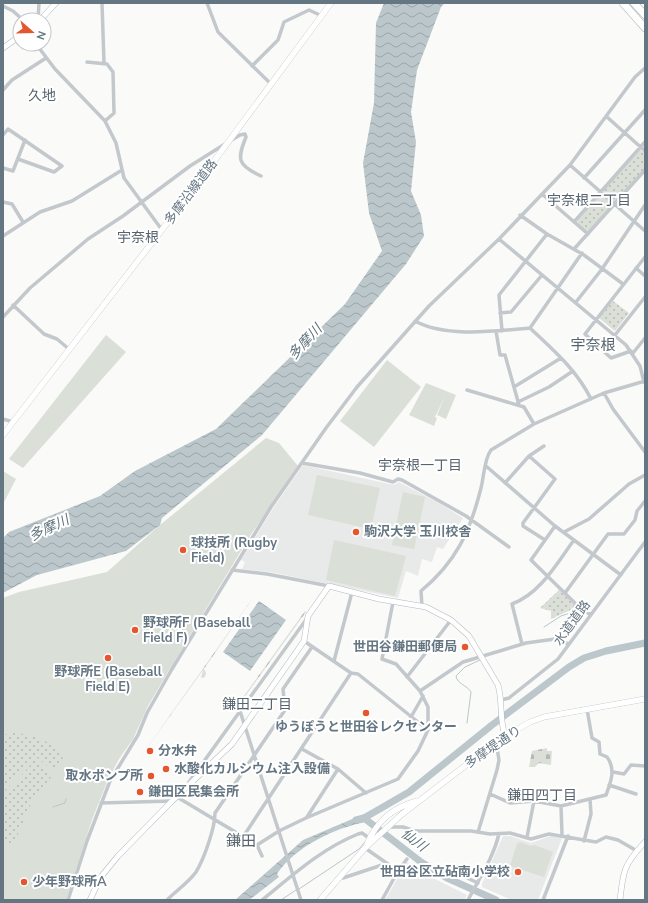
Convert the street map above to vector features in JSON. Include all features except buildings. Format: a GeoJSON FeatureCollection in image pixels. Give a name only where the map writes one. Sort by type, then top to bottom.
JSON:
{"type":"FeatureCollection","features":[{"type":"Feature","properties":{"kind":"highway"},"geometry":{"type":"LineString","coordinates":[[623,3],[645,28]]}},
{"type":"Feature","properties":{"kind":"highway"},"geometry":{"type":"LineString","coordinates":[[634,3],[645,15]]}},
{"type":"Feature","properties":{"kind":"main road","name":"多摩沿線道路"},"geometry":{"type":"LineString","coordinates":[[3,435],[229,142],[331,3]]}},
{"type":"Feature","properties":{"kind":"main road","name":"多摩堤通り"},"geometry":{"type":"LineString","coordinates":[[320,900],[378,834],[496,742],[504,733],[536,720],[586,709],[645,699]]}},
{"type":"Feature","properties":{"kind":"main road","name":"多摩堤通り"},"geometry":{"type":"LineString","coordinates":[[365,848],[379,822],[385,816],[401,807],[421,800]]}},
{"type":"Feature","properties":{"kind":"street"},"geometry":{"type":"LineString","coordinates":[[47,12],[56,3]]}},
{"type":"Feature","properties":{"kind":"street"},"geometry":{"type":"LineString","coordinates":[[102,3],[104,62]]}},
{"type":"Feature","properties":{"kind":"street"},"geometry":{"type":"LineString","coordinates":[[207,3],[213,23],[218,32],[272,85]]}},
{"type":"Feature","properties":{"kind":"street"},"geometry":{"type":"LineString","coordinates":[[3,6],[15,12]]}},
{"type":"Feature","properties":{"kind":"street"},"geometry":{"type":"LineString","coordinates":[[252,66],[278,40],[284,22],[309,10],[322,16]]}},
{"type":"Feature","properties":{"kind":"street"},"geometry":{"type":"LineString","coordinates":[[3,48],[12,42]]}},
{"type":"Feature","properties":{"kind":"street"},"geometry":{"type":"LineString","coordinates":[[42,52],[105,121],[114,138],[124,178],[162,230]]}},
{"type":"Feature","properties":{"kind":"street"},"geometry":{"type":"LineString","coordinates":[[3,90],[12,80],[46,58]]}},
{"type":"Feature","properties":{"kind":"street"},"geometry":{"type":"LineString","coordinates":[[87,62],[104,62],[110,66],[113,72],[114,113],[105,121]]}},
{"type":"Feature","properties":{"kind":"street"},"geometry":{"type":"LineString","coordinates":[[68,900],[87,841],[110,781],[138,735],[147,713],[271,507],[357,387],[415,321],[499,239],[520,215],[570,165],[607,117],[635,77],[645,68]]}},
{"type":"Feature","properties":{"kind":"street"},"geometry":{"type":"LineString","coordinates":[[584,178],[645,110]]}},
{"type":"Feature","properties":{"kind":"street"},"geometry":{"type":"LineString","coordinates":[[607,117],[645,150]]}},
{"type":"Feature","properties":{"kind":"street"},"geometry":{"type":"LineString","coordinates":[[3,136],[8,129],[62,166],[54,172],[18,159]]}},
{"type":"Feature","properties":{"kind":"street"},"geometry":{"type":"LineString","coordinates":[[3,317],[30,288],[69,254],[190,166],[229,142],[245,134],[246,137],[239,154],[240,158],[249,170],[261,176]]}},
{"type":"Feature","properties":{"kind":"street"},"geometry":{"type":"LineString","coordinates":[[3,168],[13,171],[25,140]]}},
{"type":"Feature","properties":{"kind":"street"},"geometry":{"type":"LineString","coordinates":[[574,222],[645,142]]}},
{"type":"Feature","properties":{"kind":"street"},"geometry":{"type":"LineString","coordinates":[[570,165],[645,231]]}},
{"type":"Feature","properties":{"kind":"street"},"geometry":{"type":"LineString","coordinates":[[3,236],[40,212],[72,201],[122,170]]}},
{"type":"Feature","properties":{"kind":"street"},"geometry":{"type":"LineString","coordinates":[[574,249],[645,170]]}},
{"type":"Feature","properties":{"kind":"street"},"geometry":{"type":"LineString","coordinates":[[542,194],[588,234]]}},
{"type":"Feature","properties":{"kind":"street"},"geometry":{"type":"LineString","coordinates":[[3,202],[12,204],[23,222]]}},
{"type":"Feature","properties":{"kind":"street"},"geometry":{"type":"LineString","coordinates":[[576,302],[602,268],[633,220],[645,205]]}},
{"type":"Feature","properties":{"kind":"street"},"geometry":{"type":"LineString","coordinates":[[520,215],[547,234],[582,253],[623,284]]}},
{"type":"Feature","properties":{"kind":"street"},"geometry":{"type":"LineString","coordinates":[[502,331],[499,295],[547,234]]}},
{"type":"Feature","properties":{"kind":"street"},"geometry":{"type":"LineString","coordinates":[[422,607],[421,591],[443,572],[453,558],[472,520],[491,450],[534,424],[604,393],[644,381],[640,366],[632,352],[615,335],[499,239]]}},
{"type":"Feature","properties":{"kind":"street"},"geometry":{"type":"LineString","coordinates":[[415,321],[434,328],[457,331],[502,331],[530,328],[582,253]]}},
{"type":"Feature","properties":{"kind":"street"},"geometry":{"type":"LineString","coordinates":[[645,257],[585,334],[611,358],[632,352],[645,340]]}},
{"type":"Feature","properties":{"kind":"street"},"geometry":{"type":"LineString","coordinates":[[636,268],[645,276]]}},
{"type":"Feature","properties":{"kind":"street"},"geometry":{"type":"LineString","coordinates":[[500,313],[511,312],[542,275]]}},
{"type":"Feature","properties":{"kind":"street"},"geometry":{"type":"LineString","coordinates":[[615,335],[645,297]]}},
{"type":"Feature","properties":{"kind":"street"},"geometry":{"type":"LineString","coordinates":[[13,305],[44,334],[57,339],[70,350]]}},
{"type":"Feature","properties":{"kind":"street"},"geometry":{"type":"LineString","coordinates":[[530,328],[573,371],[591,399]]}},
{"type":"Feature","properties":{"kind":"street"},"geometry":{"type":"LineString","coordinates":[[496,331],[500,355],[505,355],[518,404]]}},
{"type":"Feature","properties":{"kind":"street"},"geometry":{"type":"LineString","coordinates":[[514,387],[561,358]]}},
{"type":"Feature","properties":{"kind":"street"},"geometry":{"type":"LineString","coordinates":[[518,404],[549,387],[573,371]]}},
{"type":"Feature","properties":{"kind":"street"},"geometry":{"type":"LineString","coordinates":[[467,390],[524,407],[534,424]]}},
{"type":"Feature","properties":{"kind":"street"},"geometry":{"type":"LineString","coordinates":[[604,393],[613,410],[645,452]]}},
{"type":"Feature","properties":{"kind":"street"},"geometry":{"type":"LineString","coordinates":[[3,419],[14,422]]}},
{"type":"Feature","properties":{"kind":"street"},"geometry":{"type":"LineString","coordinates":[[505,483],[529,456],[544,446]]}},
{"type":"Feature","properties":{"kind":"street"},"geometry":{"type":"LineString","coordinates":[[529,456],[555,479],[523,523],[523,526],[545,540]]}},
{"type":"Feature","properties":{"kind":"street"},"geometry":{"type":"LineString","coordinates":[[302,463],[360,473],[393,482],[398,479],[402,480],[439,499],[472,520],[509,547]]}},
{"type":"Feature","properties":{"kind":"street"},"geometry":{"type":"LineString","coordinates":[[486,466],[555,526],[621,574]]}},
{"type":"Feature","properties":{"kind":"street"},"geometry":{"type":"LineString","coordinates":[[564,532],[589,519],[629,484],[645,475]]}},
{"type":"Feature","properties":{"kind":"street"},"geometry":{"type":"LineString","coordinates":[[565,593],[608,534],[624,534],[635,520],[637,511],[645,501]]}},
{"type":"Feature","properties":{"kind":"street"},"geometry":{"type":"LineString","coordinates":[[555,526],[531,560],[580,608],[591,615]]}},
{"type":"Feature","properties":{"kind":"street"},"geometry":{"type":"LineString","coordinates":[[522,644],[512,604],[526,598],[547,576],[574,540]]}},
{"type":"Feature","properties":{"kind":"street","name":"水道道路"},"geometry":{"type":"LineString","coordinates":[[501,700],[509,698],[558,659],[645,542]]}},
{"type":"Feature","properties":{"kind":"street"},"geometry":{"type":"LineString","coordinates":[[232,570],[266,574],[329,586],[393,602],[422,607],[451,620],[469,636],[498,685],[504,733]]}},
{"type":"Feature","properties":{"kind":"street"},"geometry":{"type":"LineString","coordinates":[[185,790],[329,586]]}},
{"type":"Feature","properties":{"kind":"street"},"geometry":{"type":"LineString","coordinates":[[334,661],[352,592]]}},
{"type":"Feature","properties":{"kind":"street"},"geometry":{"type":"LineString","coordinates":[[257,845],[279,831],[306,818],[398,779],[418,752],[428,730],[428,707],[420,691],[396,664],[382,659],[393,602]]}},
{"type":"Feature","properties":{"kind":"street"},"geometry":{"type":"LineString","coordinates":[[90,900],[98,881],[105,871],[172,801],[232,744],[304,641],[308,616]]}},
{"type":"Feature","properties":{"kind":"street"},"geometry":{"type":"LineString","coordinates":[[407,677],[451,620]]}},
{"type":"Feature","properties":{"kind":"street"},"geometry":{"type":"LineString","coordinates":[[420,691],[463,662],[482,656],[522,644],[555,639],[569,644]]}},
{"type":"Feature","properties":{"kind":"street"},"geometry":{"type":"LineString","coordinates":[[304,641],[351,673],[358,674],[428,730]]}},
{"type":"Feature","properties":{"kind":"street"},"geometry":{"type":"LineString","coordinates":[[167,900],[196,872],[215,820],[215,812],[285,710],[283,689],[312,647]]}},
{"type":"Feature","properties":{"kind":"street"},"geometry":{"type":"LineString","coordinates":[[243,837],[269,800],[351,673]]}},
{"type":"Feature","properties":{"kind":"street"},"geometry":{"type":"LineString","coordinates":[[411,717],[423,696]]}},
{"type":"Feature","properties":{"kind":"street"},"geometry":{"type":"LineString","coordinates":[[490,794],[510,803],[534,801],[561,806],[604,797],[613,772],[609,759],[600,754],[599,742],[592,736],[586,709]]}},
{"type":"Feature","properties":{"kind":"street"},"geometry":{"type":"LineString","coordinates":[[240,711],[301,900]]}},
{"type":"Feature","properties":{"kind":"street"},"geometry":{"type":"LineString","coordinates":[[478,832],[499,760],[498,744],[496,742]]}},
{"type":"Feature","properties":{"kind":"street"},"geometry":{"type":"LineString","coordinates":[[302,748],[338,769],[366,793]]}},
{"type":"Feature","properties":{"kind":"street"},"geometry":{"type":"LineString","coordinates":[[613,772],[624,774],[631,764],[645,766]]}},
{"type":"Feature","properties":{"kind":"street"},"geometry":{"type":"LineString","coordinates":[[306,818],[338,769]]}},
{"type":"Feature","properties":{"kind":"street"},"geometry":{"type":"LineString","coordinates":[[609,785],[636,794]]}},
{"type":"Feature","properties":{"kind":"street"},"geometry":{"type":"LineString","coordinates":[[177,797],[257,845],[262,856]]}},
{"type":"Feature","properties":{"kind":"street"},"geometry":{"type":"LineString","coordinates":[[584,841],[591,814],[590,799]]}},
{"type":"Feature","properties":{"kind":"street"},"geometry":{"type":"LineString","coordinates":[[101,803],[172,801]]}},
{"type":"Feature","properties":{"kind":"street"},"geometry":{"type":"LineString","coordinates":[[527,837],[534,801]]}},
{"type":"Feature","properties":{"kind":"street"},"geometry":{"type":"LineString","coordinates":[[561,806],[562,835]]}},
{"type":"Feature","properties":{"kind":"street"},"geometry":{"type":"LineString","coordinates":[[387,826],[403,827],[415,831],[478,832],[499,834],[510,833],[531,838],[549,834],[568,836],[584,841],[596,842],[606,837],[613,838],[637,850]]}},
{"type":"Feature","properties":{"kind":"street"},"geometry":{"type":"LineString","coordinates":[[262,900],[309,861],[352,836],[361,833],[370,838]]}},
{"type":"Feature","properties":{"kind":"street"},"geometry":{"type":"LineString","coordinates":[[475,900],[469,897],[496,846],[499,834]]}},
{"type":"Feature","properties":{"kind":"street"},"geometry":{"type":"LineString","coordinates":[[543,900],[568,836]]}},
{"type":"Feature","properties":{"kind":"street"},"geometry":{"type":"LineString","coordinates":[[620,900],[622,877],[637,850],[645,842]]}},
{"type":"Feature","properties":{"kind":"street"},"geometry":{"type":"LineString","coordinates":[[365,848],[385,864],[398,871]]}},
{"type":"Feature","properties":{"kind":"street"},"geometry":{"type":"LineString","coordinates":[[382,900],[398,871],[407,859]]}},
{"type":"Feature","properties":{"kind":"street"},"geometry":{"type":"LineString","coordinates":[[341,876],[343,878],[385,864]]}},
{"type":"Feature","properties":{"kind":"street"},"geometry":{"type":"LineString","coordinates":[[457,874],[477,884]]}},
{"type":"Feature","properties":{"kind":"shaded area","name":"駒沢大学 玉川校舎"},"geometry":{"type":"Polygon","coordinates":[[[303,465],[394,485],[399,482],[439,503],[463,518],[443,549],[437,547],[432,562],[422,559],[418,576],[406,571],[398,598],[270,572],[242,569],[245,562],[241,560],[272,510],[303,465]]]}},
{"type":"Feature","properties":{"kind":"shaded area","name":"世田谷区立砧南小学校"},"geometry":{"type":"Polygon","coordinates":[[[503,836],[510,836],[531,843],[551,836],[562,838],[538,900],[512,900],[482,887],[503,836]]]}},
{"type":"Feature","properties":{"kind":"shaded area"},"geometry":{"type":"Polygon","coordinates":[[[407,862],[437,880],[467,895],[464,900],[385,900],[407,862]]]}},
{"type":"Feature","properties":{"kind":"green space"},"geometry":{"type":"Polygon","coordinates":[[[640,150],[645,153],[645,168],[616,201],[613,201],[604,193],[604,190],[640,150]]]}},
{"type":"Feature","properties":{"kind":"green space"},"geometry":{"type":"Polygon","coordinates":[[[600,195],[611,203],[611,206],[589,230],[586,231],[577,223],[578,220],[600,195]]]}},
{"type":"Feature","properties":{"kind":"green space"},"geometry":{"type":"Polygon","coordinates":[[[613,301],[629,313],[615,331],[599,318],[613,301]]]}},
{"type":"Feature","properties":{"kind":"green space"},"geometry":{"type":"Polygon","coordinates":[[[106,335],[126,352],[23,468],[9,459],[106,335]]]}},
{"type":"Feature","properties":{"kind":"green space"},"geometry":{"type":"Polygon","coordinates":[[[387,360],[421,387],[374,447],[340,421],[387,360]]]}},
{"type":"Feature","properties":{"kind":"green space"},"geometry":{"type":"Polygon","coordinates":[[[426,383],[456,395],[446,419],[437,415],[445,396],[435,417],[437,418],[434,426],[409,415],[426,383]]]}},
{"type":"Feature","properties":{"kind":"green space"},"geometry":{"type":"Polygon","coordinates":[[[266,438],[279,443],[298,466],[250,536],[148,706],[133,739],[119,759],[107,782],[92,820],[66,900],[3,900],[3,598],[19,592],[107,572],[160,525],[266,438]]]}},
{"type":"Feature","properties":{"kind":"green space"},"geometry":{"type":"Polygon","coordinates":[[[3,471],[16,479],[3,504],[3,471]]]}},
{"type":"Feature","properties":{"kind":"green space"},"geometry":{"type":"Polygon","coordinates":[[[317,475],[380,488],[371,529],[308,515],[317,475]]]}},
{"type":"Feature","properties":{"kind":"green space"},"geometry":{"type":"Polygon","coordinates":[[[403,492],[425,497],[414,549],[392,545],[403,492]]]}},
{"type":"Feature","properties":{"kind":"green space"},"geometry":{"type":"Polygon","coordinates":[[[334,540],[406,556],[395,596],[326,580],[334,540]]]}},
{"type":"Feature","properties":{"kind":"green space"},"geometry":{"type":"Polygon","coordinates":[[[559,590],[577,607],[551,619],[551,611],[540,608],[559,590]]]}},
{"type":"Feature","properties":{"kind":"green space"},"geometry":{"type":"Polygon","coordinates":[[[257,592],[204,669],[206,673],[205,677],[201,678],[203,670],[137,762],[257,592]]]}},
{"type":"Feature","properties":{"kind":"green space"},"geometry":{"type":"Polygon","coordinates":[[[305,611],[306,612],[241,702],[241,700],[305,611]]]}},
{"type":"Feature","properties":{"kind":"green space"},"geometry":{"type":"Polygon","coordinates":[[[14,733],[29,735],[44,740],[61,754],[64,761],[54,772],[34,755],[3,794],[3,735],[14,733]]]}},
{"type":"Feature","properties":{"kind":"green space"},"geometry":{"type":"Polygon","coordinates":[[[547,748],[547,751],[552,751],[551,765],[539,763],[535,767],[529,767],[532,751],[547,748]]]}},
{"type":"Feature","properties":{"kind":"green space"},"geometry":{"type":"Polygon","coordinates":[[[35,759],[53,775],[33,799],[12,848],[3,839],[3,798],[35,759]]]}},
{"type":"Feature","properties":{"kind":"green space"},"geometry":{"type":"Polygon","coordinates":[[[520,842],[553,852],[544,877],[510,866],[517,844],[520,842]]]}},
{"type":"Feature","properties":{"kind":"water","name":"多摩川"},"geometry":{"type":"Polygon","coordinates":[[[384,3],[445,3],[441,7],[417,70],[411,112],[416,142],[411,191],[421,215],[424,236],[406,264],[262,435],[162,518],[160,525],[126,551],[37,575],[3,593],[3,538],[9,532],[100,496],[135,471],[216,429],[345,304],[382,251],[369,213],[363,163],[374,103],[376,23],[384,3]]]}},
{"type":"Feature","properties":{"kind":"water"},"geometry":{"type":"Polygon","coordinates":[[[259,601],[286,620],[250,671],[223,652],[259,601]]]}},
{"type":"Feature","properties":{"kind":"water"},"geometry":{"type":"Polygon","coordinates":[[[364,814],[366,822],[329,834],[316,840],[294,855],[277,874],[279,877],[249,900],[235,900],[303,840],[364,814]]]}},
{"type":"Feature","properties":{"kind":"waterway"},"geometry":{"type":"LineString","coordinates":[[544,627],[561,616],[579,610]]}},
{"type":"Feature","properties":{"kind":"waterway"},"geometry":{"type":"LineString","coordinates":[[356,820],[364,818],[409,792],[492,725],[569,667],[584,658],[606,651],[645,643]]}},
{"type":"Feature","properties":{"kind":"waterway"},"geometry":{"type":"LineString","coordinates":[[467,723],[471,692],[458,681],[456,676],[465,667],[480,660]]}},
{"type":"Feature","properties":{"kind":"waterway"},"geometry":{"type":"LineString","coordinates":[[53,807],[65,803],[66,799]]}},
{"type":"Feature","properties":{"kind":"waterway","name":"仙川"},"geometry":{"type":"LineString","coordinates":[[364,818],[421,862],[447,878],[496,900]]}},
{"type":"Feature","properties":{"kind":"waterway"},"geometry":{"type":"LineString","coordinates":[[299,889],[359,849],[365,842]]}},
{"type":"Feature","properties":{"kind":"waterway"},"geometry":{"type":"LineString","coordinates":[[281,900],[296,890]]}},
{"type":"Feature","properties":{"kind":"place","name":"駒沢大学 玉川校舎"},"geometry":{"type":"Point","coordinates":[356,532]}},
{"type":"Feature","properties":{"kind":"place","name":"球技所 (Rugby Field)"},"geometry":{"type":"Point","coordinates":[183,550]}},
{"type":"Feature","properties":{"kind":"place","name":"野球所F (Baseball Field F)"},"geometry":{"type":"Point","coordinates":[135,630]}},
{"type":"Feature","properties":{"kind":"place","name":"世田谷鎌田郵便局"},"geometry":{"type":"Point","coordinates":[465,647]}},
{"type":"Feature","properties":{"kind":"place","name":"野球所E (Baseball Field E)"},"geometry":{"type":"Point","coordinates":[108,658]}},
{"type":"Feature","properties":{"kind":"place","name":"ゆうぽうと世田谷レクセンター"},"geometry":{"type":"Point","coordinates":[366,713]}},
{"type":"Feature","properties":{"kind":"place","name":"分水弁"},"geometry":{"type":"Point","coordinates":[150,751]}},
{"type":"Feature","properties":{"kind":"place","name":"水酸化カルシウム注入設備"},"geometry":{"type":"Point","coordinates":[166,769]}},
{"type":"Feature","properties":{"kind":"place","name":"取水ポンプ所"},"geometry":{"type":"Point","coordinates":[151,776]}},
{"type":"Feature","properties":{"kind":"place","name":"鎌田区民集会所"},"geometry":{"type":"Point","coordinates":[140,792]}},
{"type":"Feature","properties":{"kind":"place","name":"世田谷区立砧南小学校"},"geometry":{"type":"Point","coordinates":[518,872]}},
{"type":"Feature","properties":{"kind":"place","name":"少年野球所A"},"geometry":{"type":"Point","coordinates":[24,882]}},
{"type":"Feature","properties":{"kind":"district","name":"久地"},"geometry":{"type":"Point","coordinates":[42,95]}},
{"type":"Feature","properties":{"kind":"district","name":"宇奈根二丁目"},"geometry":{"type":"Point","coordinates":[589,200]}},
{"type":"Feature","properties":{"kind":"district","name":"宇奈根"},"geometry":{"type":"Point","coordinates":[138,237]}},
{"type":"Feature","properties":{"kind":"district","name":"宇奈根"},"geometry":{"type":"Point","coordinates":[593,345]}},
{"type":"Feature","properties":{"kind":"district","name":"宇奈根一丁目"},"geometry":{"type":"Point","coordinates":[420,465]}},
{"type":"Feature","properties":{"kind":"district","name":"鎌田二丁目"},"geometry":{"type":"Point","coordinates":[257,704]}},
{"type":"Feature","properties":{"kind":"district","name":"鎌田四丁目"},"geometry":{"type":"Point","coordinates":[542,795]}},
{"type":"Feature","properties":{"kind":"district","name":"鎌田"},"geometry":{"type":"Point","coordinates":[241,841]}}]}
